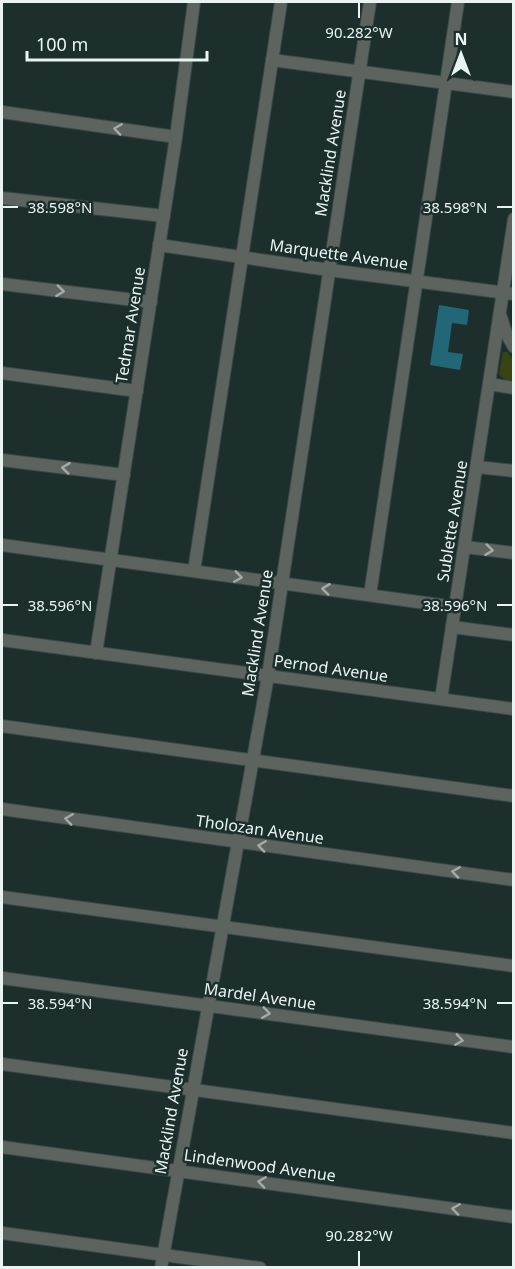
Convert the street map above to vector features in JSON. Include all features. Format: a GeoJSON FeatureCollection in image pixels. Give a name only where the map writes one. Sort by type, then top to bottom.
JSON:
{"type":"FeatureCollection","features":[{"type":"Feature","properties":{"kind":"street","name":"Tedmar Avenue"},"geometry":{"type":"LineString","coordinates":[[96,653],[176,137],[194,2]]}},
{"type":"Feature","properties":{"kind":"street"},"geometry":{"type":"LineString","coordinates":[[194,571],[281,2]]}},
{"type":"Feature","properties":{"kind":"street","name":"Macklind Avenue"},"geometry":{"type":"LineString","coordinates":[[161,1268],[268,676],[370,2]]}},
{"type":"Feature","properties":{"kind":"street"},"geometry":{"type":"LineString","coordinates":[[370,595],[458,2]]}},
{"type":"Feature","properties":{"kind":"street"},"geometry":{"type":"LineString","coordinates":[[272,60],[513,92]]}},
{"type":"Feature","properties":{"kind":"street"},"geometry":{"type":"LineString","coordinates":[[2,112],[176,137]]}},
{"type":"Feature","properties":{"kind":"street"},"geometry":{"type":"LineString","coordinates":[[2,198],[164,216]]}},
{"type":"Feature","properties":{"kind":"street","name":"Sublette Avenue"},"geometry":{"type":"LineString","coordinates":[[441,699],[500,307],[508,293],[513,219]]}},
{"type":"Feature","properties":{"kind":"street","name":"Marquette Avenue"},"geometry":{"type":"LineString","coordinates":[[159,245],[508,293]]}},
{"type":"Feature","properties":{"kind":"street"},"geometry":{"type":"LineString","coordinates":[[2,284],[151,302]]}},
{"type":"Feature","properties":{"kind":"street"},"geometry":{"type":"LineString","coordinates":[[500,307],[504,328],[513,347]]}},
{"type":"Feature","properties":{"kind":"street","name":"Sublette Avenue"},"geometry":{"type":"LineString","coordinates":[[494,348],[513,316]]}},
{"type":"Feature","properties":{"kind":"street"},"geometry":{"type":"LineString","coordinates":[[2,373],[137,391]]}},
{"type":"Feature","properties":{"kind":"street"},"geometry":{"type":"LineString","coordinates":[[489,384],[513,387]]}},
{"type":"Feature","properties":{"kind":"street"},"geometry":{"type":"LineString","coordinates":[[2,460],[124,475]]}},
{"type":"Feature","properties":{"kind":"street"},"geometry":{"type":"LineString","coordinates":[[477,467],[513,471]]}},
{"type":"Feature","properties":{"kind":"street"},"geometry":{"type":"LineString","coordinates":[[2,545],[455,607]]}},
{"type":"Feature","properties":{"kind":"street"},"geometry":{"type":"LineString","coordinates":[[465,547],[513,553]]}},
{"type":"Feature","properties":{"kind":"street"},"geometry":{"type":"LineString","coordinates":[[452,627],[513,635]]}},
{"type":"Feature","properties":{"kind":"street","name":"Pernod Avenue"},"geometry":{"type":"LineString","coordinates":[[2,640],[513,709]]}},
{"type":"Feature","properties":{"kind":"street"},"geometry":{"type":"LineString","coordinates":[[2,726],[513,796]]}},
{"type":"Feature","properties":{"kind":"street","name":"Tholozan Avenue"},"geometry":{"type":"LineString","coordinates":[[2,809],[513,880]]}},
{"type":"Feature","properties":{"kind":"street"},"geometry":{"type":"LineString","coordinates":[[2,897],[223,925],[513,966]]}},
{"type":"Feature","properties":{"kind":"street","name":"Mardel Avenue"},"geometry":{"type":"LineString","coordinates":[[2,978],[513,1047]]}},
{"type":"Feature","properties":{"kind":"street"},"geometry":{"type":"LineString","coordinates":[[2,1064],[513,1133]]}},
{"type":"Feature","properties":{"kind":"street","name":"Lindenwood Avenue"},"geometry":{"type":"LineString","coordinates":[[2,1147],[513,1217]]}},
{"type":"Feature","properties":{"kind":"street"},"geometry":{"type":"LineString","coordinates":[[2,1233],[260,1268]]}},
{"type":"Feature","properties":{"kind":"green space"},"geometry":{"type":"Polygon","coordinates":[[[503,352],[507,352],[513,359],[513,381],[500,376],[503,352]]]}},
{"type":"Feature","properties":{"kind":"building"},"geometry":{"type":"Polygon","coordinates":[[[439,305],[469,310],[467,325],[452,323],[448,352],[463,354],[460,370],[430,365],[439,305]]]}}]}
